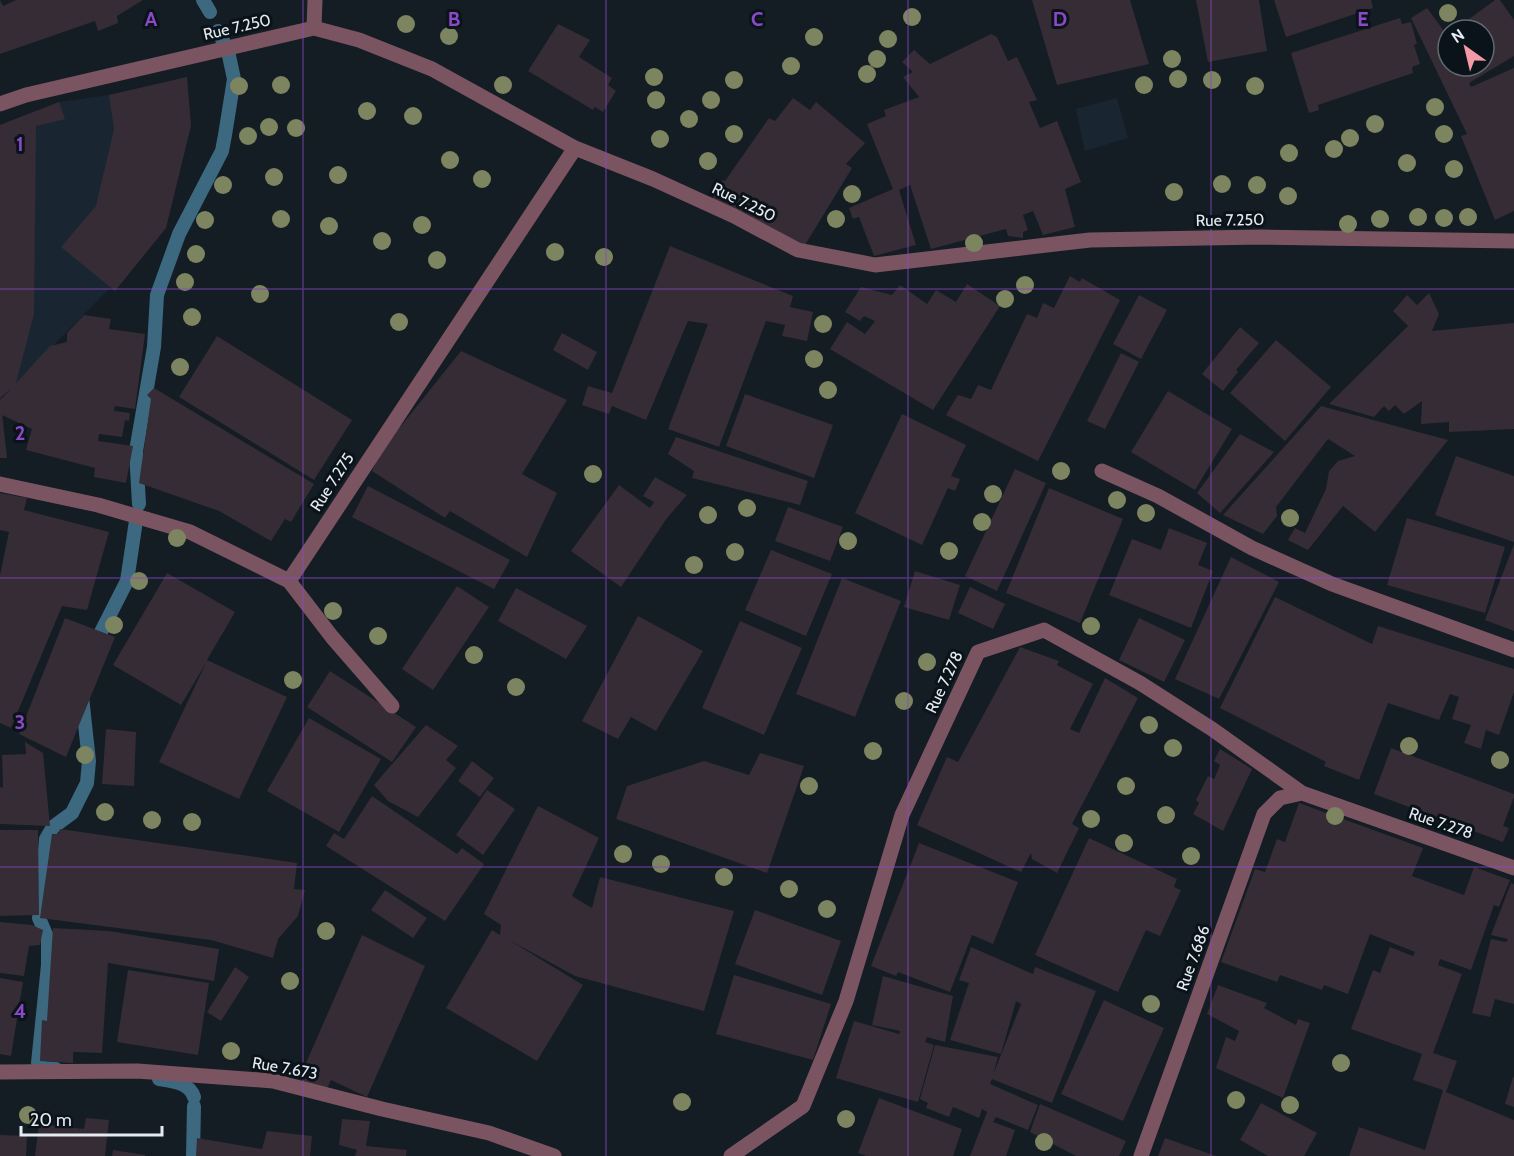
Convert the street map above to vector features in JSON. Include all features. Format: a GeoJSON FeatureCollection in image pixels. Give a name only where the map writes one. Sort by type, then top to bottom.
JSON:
{"type":"FeatureCollection","features":[{"type":"Feature","properties":{"kind":"street"},"geometry":{"type":"LineString","coordinates":[[314,28],[315,0]]}},
{"type":"Feature","properties":{"kind":"street","name":"Rue 7.250"},"geometry":{"type":"LineString","coordinates":[[0,104],[26,94],[314,28],[359,40],[432,69],[575,148],[734,216],[798,250],[875,266],[1090,240],[1262,237],[1514,241]]}},
{"type":"Feature","properties":{"kind":"street","name":"Rue 7.275"},"geometry":{"type":"LineString","coordinates":[[289,581],[575,148]]}},
{"type":"Feature","properties":{"kind":"street"},"geometry":{"type":"LineString","coordinates":[[1102,471],[1158,496],[1252,548],[1332,584],[1514,650]]}},
{"type":"Feature","properties":{"kind":"street"},"geometry":{"type":"LineString","coordinates":[[0,484],[98,505],[190,532],[289,581],[332,637],[392,706]]}},
{"type":"Feature","properties":{"kind":"street","name":"Rue 7.278"},"geometry":{"type":"LineString","coordinates":[[731,1156],[803,1106],[846,1001],[902,815],[978,652],[1044,630],[1140,682],[1212,729],[1302,793],[1514,868]]}},
{"type":"Feature","properties":{"kind":"street","name":"Rue 7.686"},"geometry":{"type":"LineString","coordinates":[[1141,1156],[1264,814],[1280,798],[1302,793]]}},
{"type":"Feature","properties":{"kind":"street","name":"Rue 7.673"},"geometry":{"type":"LineString","coordinates":[[0,1072],[137,1071],[273,1081],[489,1133],[555,1156]]}},
{"type":"Feature","properties":{"kind":"shaded area"},"geometry":{"type":"Polygon","coordinates":[[[187,77],[191,126],[111,287],[1,398],[7,458],[0,458],[0,125],[59,102],[109,95],[187,77]]]}},
{"type":"Feature","properties":{"kind":"shaded area"},"geometry":{"type":"Polygon","coordinates":[[[1117,98],[1128,138],[1085,151],[1076,109],[1117,98]]]}},
{"type":"Feature","properties":{"kind":"building"},"geometry":{"type":"Polygon","coordinates":[[[0,0],[3,6],[16,0],[143,0],[117,16],[118,23],[98,31],[95,21],[0,54],[0,0]]]}},
{"type":"Feature","properties":{"kind":"building"},"geometry":{"type":"Polygon","coordinates":[[[1032,0],[1130,0],[1149,64],[1057,85],[1032,0]]]}},
{"type":"Feature","properties":{"kind":"building"},"geometry":{"type":"Polygon","coordinates":[[[1196,0],[1259,0],[1267,51],[1208,62],[1196,0]]]}},
{"type":"Feature","properties":{"kind":"building"},"geometry":{"type":"Polygon","coordinates":[[[1274,0],[1371,0],[1373,8],[1286,37],[1274,0]]]}},
{"type":"Feature","properties":{"kind":"building"},"geometry":{"type":"Polygon","coordinates":[[[1495,0],[1500,0],[1514,20],[1514,56],[1496,67],[1496,18],[1470,18],[1495,0]]]}},
{"type":"Feature","properties":{"kind":"building"},"geometry":{"type":"Polygon","coordinates":[[[1427,8],[1436,20],[1436,70],[1411,18],[1427,8]]]}},
{"type":"Feature","properties":{"kind":"building"},"geometry":{"type":"Polygon","coordinates":[[[1400,18],[1402,24],[1411,22],[1417,44],[1414,45],[1420,64],[1412,67],[1413,73],[1318,105],[1319,110],[1309,113],[1291,53],[1400,18]]]}},
{"type":"Feature","properties":{"kind":"building"},"geometry":{"type":"Polygon","coordinates":[[[558,24],[590,40],[579,57],[612,78],[608,85],[616,91],[603,112],[595,107],[593,110],[528,71],[558,24]]]}},
{"type":"Feature","properties":{"kind":"building"},"geometry":{"type":"Polygon","coordinates":[[[991,34],[997,37],[1008,61],[1017,57],[1037,100],[1029,102],[1040,128],[1057,121],[1081,182],[1065,189],[1075,227],[1043,235],[1033,211],[1023,215],[1028,230],[1023,232],[1023,238],[1008,236],[1006,229],[931,249],[910,185],[899,190],[916,245],[874,256],[859,217],[853,219],[849,208],[893,189],[867,124],[886,116],[884,110],[919,97],[903,77],[913,72],[902,62],[914,50],[930,64],[991,34]]]}},
{"type":"Feature","properties":{"kind":"building"},"geometry":{"type":"Polygon","coordinates":[[[1514,68],[1514,211],[1495,220],[1461,136],[1467,134],[1440,78],[1477,78],[1469,83],[1471,87],[1496,78],[1514,68]]]}},
{"type":"Feature","properties":{"kind":"building"},"geometry":{"type":"Polygon","coordinates":[[[187,77],[191,126],[166,228],[115,291],[61,247],[96,206],[114,129],[109,95],[187,77]]]}},
{"type":"Feature","properties":{"kind":"building"},"geometry":{"type":"Polygon","coordinates":[[[793,98],[810,110],[816,102],[865,143],[846,164],[852,168],[805,245],[711,201],[722,180],[725,181],[769,118],[775,121],[793,98]]]}},
{"type":"Feature","properties":{"kind":"building"},"geometry":{"type":"Polygon","coordinates":[[[59,102],[65,119],[36,126],[34,314],[16,383],[50,346],[67,342],[67,333],[84,315],[111,319],[109,329],[145,334],[135,409],[115,406],[114,411],[130,413],[129,421],[125,420],[122,437],[99,434],[98,441],[133,446],[126,483],[94,477],[95,468],[26,450],[32,429],[2,415],[7,458],[0,458],[0,400],[11,389],[0,398],[0,125],[59,102]]]}},
{"type":"Feature","properties":{"kind":"building"},"geometry":{"type":"Polygon","coordinates":[[[670,246],[793,296],[790,307],[813,312],[807,341],[782,336],[785,325],[766,321],[719,447],[668,429],[708,324],[688,321],[646,420],[612,406],[609,414],[582,405],[588,386],[612,393],[670,246]]]}},
{"type":"Feature","properties":{"kind":"building"},"geometry":{"type":"Polygon","coordinates":[[[1070,276],[1080,282],[1082,278],[1120,300],[1038,461],[946,415],[958,395],[971,399],[978,385],[991,390],[1027,314],[1037,318],[1043,303],[1054,308],[1070,276]]]}},
{"type":"Feature","properties":{"kind":"building"},"geometry":{"type":"Polygon","coordinates":[[[967,284],[1000,306],[933,410],[830,349],[847,322],[865,334],[875,321],[864,316],[860,321],[845,312],[861,287],[892,295],[900,285],[927,304],[936,290],[956,302],[967,284]]]}},
{"type":"Feature","properties":{"kind":"building"},"geometry":{"type":"Polygon","coordinates":[[[1429,293],[1439,314],[1432,331],[1514,323],[1514,429],[1449,432],[1449,422],[1421,424],[1422,401],[1404,414],[1395,405],[1389,411],[1384,406],[1374,417],[1329,404],[1408,326],[1393,311],[1407,295],[1417,305],[1429,293]]]}},
{"type":"Feature","properties":{"kind":"building"},"geometry":{"type":"Polygon","coordinates":[[[1139,295],[1167,310],[1141,359],[1113,344],[1139,295]]]}},
{"type":"Feature","properties":{"kind":"building"},"geometry":{"type":"Polygon","coordinates":[[[1240,327],[1259,343],[1236,370],[1238,372],[1223,391],[1202,374],[1240,327]]]}},
{"type":"Feature","properties":{"kind":"building"},"geometry":{"type":"Polygon","coordinates":[[[562,333],[597,352],[588,370],[553,350],[562,333]]]}},
{"type":"Feature","properties":{"kind":"building"},"geometry":{"type":"Polygon","coordinates":[[[217,336],[352,420],[314,480],[179,397],[217,336]]]}},
{"type":"Feature","properties":{"kind":"building"},"geometry":{"type":"Polygon","coordinates":[[[1276,340],[1331,387],[1285,441],[1230,393],[1276,340]]]}},
{"type":"Feature","properties":{"kind":"building"},"geometry":{"type":"Polygon","coordinates":[[[461,351],[567,400],[522,474],[557,493],[527,557],[450,511],[445,518],[372,471],[388,436],[401,426],[461,351]]]}},
{"type":"Feature","properties":{"kind":"building"},"geometry":{"type":"Polygon","coordinates":[[[1121,353],[1139,362],[1105,429],[1087,421],[1121,353]]]}},
{"type":"Feature","properties":{"kind":"building"},"geometry":{"type":"Polygon","coordinates":[[[154,388],[314,484],[291,522],[285,519],[271,541],[219,511],[139,483],[151,399],[147,395],[154,388]]]}},
{"type":"Feature","properties":{"kind":"building"},"geometry":{"type":"Polygon","coordinates":[[[1168,391],[1232,429],[1195,490],[1131,452],[1168,391]]]}},
{"type":"Feature","properties":{"kind":"building"},"geometry":{"type":"Polygon","coordinates":[[[745,394],[833,425],[814,478],[726,446],[745,394]]]}},
{"type":"Feature","properties":{"kind":"building"},"geometry":{"type":"Polygon","coordinates":[[[1321,406],[1448,440],[1375,532],[1343,506],[1308,550],[1288,540],[1295,528],[1305,533],[1326,489],[1329,471],[1338,461],[1355,456],[1328,439],[1276,507],[1277,516],[1263,534],[1223,515],[1321,406]]]}},
{"type":"Feature","properties":{"kind":"building"},"geometry":{"type":"Polygon","coordinates":[[[902,414],[966,445],[951,476],[960,479],[955,491],[948,488],[922,545],[855,513],[902,414]]]}},
{"type":"Feature","properties":{"kind":"building"},"geometry":{"type":"Polygon","coordinates":[[[1240,434],[1274,452],[1220,513],[1197,493],[1240,434]]]}},
{"type":"Feature","properties":{"kind":"building"},"geometry":{"type":"Polygon","coordinates":[[[676,437],[808,481],[800,505],[692,478],[694,471],[668,454],[676,437]]]}},
{"type":"Feature","properties":{"kind":"building"},"geometry":{"type":"Polygon","coordinates":[[[1456,456],[1514,476],[1514,542],[1435,515],[1456,456]]]}},
{"type":"Feature","properties":{"kind":"building"},"geometry":{"type":"Polygon","coordinates":[[[1015,469],[1046,483],[997,591],[965,576],[1015,469]]]}},
{"type":"Feature","properties":{"kind":"building"},"geometry":{"type":"Polygon","coordinates":[[[655,477],[687,495],[667,518],[621,587],[571,551],[619,485],[650,508],[654,502],[643,496],[655,477]]]}},
{"type":"Feature","properties":{"kind":"building"},"geometry":{"type":"Polygon","coordinates":[[[368,486],[510,560],[494,589],[352,517],[368,486]]]}},
{"type":"Feature","properties":{"kind":"building"},"geometry":{"type":"Polygon","coordinates":[[[1049,488],[1123,519],[1080,623],[1006,593],[1049,488]]]}},
{"type":"Feature","properties":{"kind":"building"},"geometry":{"type":"Polygon","coordinates":[[[0,493],[27,498],[24,510],[109,532],[87,610],[62,606],[11,728],[0,723],[0,575],[9,532],[0,530],[0,493]]]}},
{"type":"Feature","properties":{"kind":"building"},"geometry":{"type":"Polygon","coordinates":[[[788,507],[843,527],[830,561],[775,541],[788,507]]]}},
{"type":"Feature","properties":{"kind":"building"},"geometry":{"type":"Polygon","coordinates":[[[1407,518],[1505,547],[1485,613],[1387,585],[1407,518]]]}},
{"type":"Feature","properties":{"kind":"building"},"geometry":{"type":"Polygon","coordinates":[[[1169,528],[1207,543],[1198,565],[1213,571],[1191,628],[1109,595],[1132,539],[1161,550],[1169,528]]]}},
{"type":"Feature","properties":{"kind":"building"},"geometry":{"type":"Polygon","coordinates":[[[1514,544],[1514,631],[1485,620],[1514,544]]]}},
{"type":"Feature","properties":{"kind":"building"},"geometry":{"type":"Polygon","coordinates":[[[771,550],[832,574],[806,636],[745,610],[771,550]]]}},
{"type":"Feature","properties":{"kind":"building"},"geometry":{"type":"Polygon","coordinates":[[[1231,557],[1279,582],[1219,699],[1175,679],[1231,557]]]}},
{"type":"Feature","properties":{"kind":"building"},"geometry":{"type":"Polygon","coordinates":[[[915,571],[960,585],[949,620],[904,607],[915,571]]]}},
{"type":"Feature","properties":{"kind":"building"},"geometry":{"type":"Polygon","coordinates":[[[167,573],[235,612],[207,660],[287,697],[239,799],[159,762],[206,663],[181,705],[113,665],[167,573]]]}},
{"type":"Feature","properties":{"kind":"building"},"geometry":{"type":"Polygon","coordinates":[[[842,578],[901,601],[855,717],[796,694],[842,578]]]}},
{"type":"Feature","properties":{"kind":"building"},"geometry":{"type":"Polygon","coordinates":[[[457,586],[489,607],[433,690],[402,669],[457,586]]]}},
{"type":"Feature","properties":{"kind":"building"},"geometry":{"type":"Polygon","coordinates":[[[970,587],[1005,604],[993,629],[958,613],[970,587]]]}},
{"type":"Feature","properties":{"kind":"building"},"geometry":{"type":"Polygon","coordinates":[[[516,588],[587,626],[566,659],[498,621],[516,588]]]}},
{"type":"Feature","properties":{"kind":"building"},"geometry":{"type":"Polygon","coordinates":[[[1275,597],[1372,644],[1378,626],[1514,669],[1514,692],[1499,735],[1486,730],[1481,749],[1464,743],[1471,725],[1452,719],[1459,697],[1450,694],[1439,720],[1388,703],[1359,780],[1324,766],[1326,762],[1220,708],[1275,597]]]}},
{"type":"Feature","properties":{"kind":"building"},"geometry":{"type":"Polygon","coordinates":[[[638,616],[703,651],[656,731],[631,717],[618,739],[582,721],[638,616]]]}},
{"type":"Feature","properties":{"kind":"building"},"geometry":{"type":"Polygon","coordinates":[[[65,618],[115,637],[66,757],[19,734],[65,618]]]}},
{"type":"Feature","properties":{"kind":"building"},"geometry":{"type":"Polygon","coordinates":[[[1139,618],[1185,640],[1164,682],[1119,660],[1139,618]]]}},
{"type":"Feature","properties":{"kind":"building"},"geometry":{"type":"Polygon","coordinates":[[[740,621],[802,648],[764,735],[702,708],[740,621]]]}},
{"type":"Feature","properties":{"kind":"building"},"geometry":{"type":"Polygon","coordinates":[[[1020,647],[1059,661],[1057,665],[1093,684],[1070,729],[1079,733],[1105,678],[1138,698],[1072,824],[1079,828],[1057,873],[1032,859],[1031,853],[1021,872],[917,825],[947,757],[958,762],[1020,647]]]}},
{"type":"Feature","properties":{"kind":"building"},"geometry":{"type":"Polygon","coordinates":[[[330,671],[416,727],[392,762],[307,707],[330,671]]]}},
{"type":"Feature","properties":{"kind":"building"},"geometry":{"type":"Polygon","coordinates":[[[309,718],[381,759],[339,832],[267,791],[309,718]]]}},
{"type":"Feature","properties":{"kind":"building"},"geometry":{"type":"Polygon","coordinates":[[[426,725],[458,746],[446,760],[456,768],[418,817],[388,801],[374,785],[426,725]]]}},
{"type":"Feature","properties":{"kind":"building"},"geometry":{"type":"Polygon","coordinates":[[[106,729],[136,732],[134,786],[102,784],[106,729]]]}},
{"type":"Feature","properties":{"kind":"building"},"geometry":{"type":"Polygon","coordinates":[[[25,742],[43,753],[50,826],[0,824],[0,787],[3,788],[2,755],[26,754],[25,742]]]}},
{"type":"Feature","properties":{"kind":"building"},"geometry":{"type":"Polygon","coordinates":[[[1391,748],[1514,794],[1503,826],[1509,828],[1503,842],[1374,794],[1391,748]]]}},
{"type":"Feature","properties":{"kind":"building"},"geometry":{"type":"Polygon","coordinates":[[[1220,749],[1252,769],[1223,831],[1193,814],[1199,803],[1196,800],[1208,776],[1214,779],[1220,765],[1214,761],[1220,749]]]}},
{"type":"Feature","properties":{"kind":"building"},"geometry":{"type":"Polygon","coordinates":[[[760,753],[804,766],[767,873],[616,819],[627,786],[704,761],[749,775],[760,753]]]}},
{"type":"Feature","properties":{"kind":"building"},"geometry":{"type":"Polygon","coordinates":[[[472,761],[494,778],[480,797],[458,781],[472,761]]]}},
{"type":"Feature","properties":{"kind":"building"},"geometry":{"type":"Polygon","coordinates":[[[487,790],[515,809],[483,855],[456,835],[487,790]]]}},
{"type":"Feature","properties":{"kind":"building"},"geometry":{"type":"Polygon","coordinates":[[[372,796],[457,854],[462,848],[484,864],[445,921],[326,846],[334,833],[344,839],[372,796]]]}},
{"type":"Feature","properties":{"kind":"building"},"geometry":{"type":"Polygon","coordinates":[[[1299,803],[1423,848],[1412,876],[1464,895],[1474,867],[1510,880],[1499,907],[1494,905],[1471,970],[1440,959],[1438,965],[1462,974],[1433,1053],[1457,1061],[1446,1092],[1514,1120],[1514,1156],[1349,1156],[1359,1127],[1425,1150],[1443,1090],[1413,1080],[1422,1054],[1351,1029],[1373,970],[1380,973],[1390,947],[1413,956],[1415,952],[1370,934],[1348,994],[1324,985],[1322,990],[1280,975],[1277,982],[1221,962],[1255,869],[1265,872],[1277,839],[1285,842],[1299,803]]]}},
{"type":"Feature","properties":{"kind":"building"},"geometry":{"type":"Polygon","coordinates":[[[538,806],[599,838],[572,896],[592,908],[600,877],[734,911],[704,1011],[575,976],[509,940],[583,985],[537,1061],[446,1008],[492,930],[500,935],[501,925],[484,914],[538,806]]]}},
{"type":"Feature","properties":{"kind":"building"},"geometry":{"type":"Polygon","coordinates":[[[60,829],[297,863],[294,889],[305,890],[298,916],[278,939],[273,958],[211,940],[40,918],[52,834],[58,834],[60,829]]]}},
{"type":"Feature","properties":{"kind":"building"},"geometry":{"type":"Polygon","coordinates":[[[0,830],[38,830],[39,915],[0,916],[0,830]]]}},
{"type":"Feature","properties":{"kind":"building"},"geometry":{"type":"Polygon","coordinates":[[[1089,838],[1177,879],[1174,887],[1181,890],[1160,936],[1146,930],[1118,992],[1035,955],[1089,838]]]}},
{"type":"Feature","properties":{"kind":"building"},"geometry":{"type":"Polygon","coordinates":[[[919,843],[1018,882],[993,944],[972,935],[950,992],[898,972],[896,976],[871,966],[919,843]]]}},
{"type":"Feature","properties":{"kind":"building"},"geometry":{"type":"Polygon","coordinates":[[[1511,883],[1514,884],[1514,1004],[1495,999],[1490,1017],[1472,1013],[1491,939],[1506,942],[1508,939],[1491,935],[1511,883]]]}},
{"type":"Feature","properties":{"kind":"building"},"geometry":{"type":"Polygon","coordinates":[[[385,890],[427,918],[413,938],[371,910],[385,890]]]}},
{"type":"Feature","properties":{"kind":"building"},"geometry":{"type":"Polygon","coordinates":[[[755,910],[841,941],[822,995],[735,964],[755,910]]]}},
{"type":"Feature","properties":{"kind":"building"},"geometry":{"type":"Polygon","coordinates":[[[0,922],[32,925],[43,930],[40,945],[29,946],[24,976],[0,973],[0,922]]]}},
{"type":"Feature","properties":{"kind":"building"},"geometry":{"type":"Polygon","coordinates":[[[53,928],[109,931],[219,949],[214,981],[108,963],[102,1053],[73,1052],[73,1063],[40,1061],[42,1020],[47,1021],[53,928]]]}},
{"type":"Feature","properties":{"kind":"building"},"geometry":{"type":"Polygon","coordinates":[[[362,935],[425,966],[367,1097],[331,1080],[326,1091],[299,1079],[362,935]]]}},
{"type":"Feature","properties":{"kind":"building"},"geometry":{"type":"Polygon","coordinates":[[[971,947],[1033,974],[1035,967],[1096,991],[1052,1103],[992,1079],[990,1084],[1038,1105],[1028,1130],[996,1117],[993,1122],[1015,1130],[1006,1156],[970,1156],[987,1112],[982,1109],[979,1118],[953,1107],[949,1117],[926,1108],[928,1103],[920,1099],[935,1045],[998,1057],[993,1075],[1021,1004],[1016,1001],[1001,1054],[950,1040],[969,983],[959,980],[971,947]]]}},
{"type":"Feature","properties":{"kind":"building"},"geometry":{"type":"Polygon","coordinates":[[[235,967],[249,977],[221,1021],[207,1012],[235,967]]]}},
{"type":"Feature","properties":{"kind":"building"},"geometry":{"type":"Polygon","coordinates":[[[128,970],[209,983],[198,1055],[117,1042],[128,970]]]}},
{"type":"Feature","properties":{"kind":"building"},"geometry":{"type":"Polygon","coordinates":[[[734,975],[831,1004],[813,1060],[716,1034],[734,975]]]}},
{"type":"Feature","properties":{"kind":"building"},"geometry":{"type":"Polygon","coordinates":[[[883,976],[953,996],[945,1042],[927,1037],[925,1042],[934,1045],[918,1102],[836,1078],[854,1021],[899,1034],[900,1031],[872,1025],[883,976]]]}},
{"type":"Feature","properties":{"kind":"building"},"geometry":{"type":"Polygon","coordinates":[[[0,978],[23,982],[11,1056],[0,1054],[0,978]]]}},
{"type":"Feature","properties":{"kind":"building"},"geometry":{"type":"Polygon","coordinates":[[[1218,985],[1267,1003],[1264,1008],[1296,1025],[1298,1019],[1310,1023],[1283,1098],[1216,1068],[1226,1037],[1235,1041],[1239,1031],[1207,1014],[1218,985]]]}},
{"type":"Feature","properties":{"kind":"building"},"geometry":{"type":"Polygon","coordinates":[[[1104,1000],[1164,1028],[1123,1121],[1061,1094],[1104,1000]]]}},
{"type":"Feature","properties":{"kind":"building"},"geometry":{"type":"Polygon","coordinates":[[[1514,1077],[1514,1107],[1505,1104],[1514,1077]]]}},
{"type":"Feature","properties":{"kind":"building"},"geometry":{"type":"Polygon","coordinates":[[[879,1098],[962,1129],[953,1156],[866,1156],[858,1153],[879,1098]]]}},
{"type":"Feature","properties":{"kind":"building"},"geometry":{"type":"Polygon","coordinates":[[[1261,1103],[1317,1133],[1304,1156],[1268,1156],[1240,1140],[1261,1103]]]}},
{"type":"Feature","properties":{"kind":"building"},"geometry":{"type":"Polygon","coordinates":[[[1040,1104],[1126,1141],[1119,1156],[1076,1156],[1030,1132],[1040,1104]]]}},
{"type":"Feature","properties":{"kind":"building"},"geometry":{"type":"Polygon","coordinates":[[[86,1118],[109,1120],[105,1156],[35,1156],[39,1124],[84,1129],[86,1118]]]}},
{"type":"Feature","properties":{"kind":"building"},"geometry":{"type":"Polygon","coordinates":[[[342,1119],[370,1121],[366,1146],[407,1150],[406,1156],[355,1156],[357,1150],[339,1145],[342,1119]]]}},
{"type":"Feature","properties":{"kind":"building"},"geometry":{"type":"Polygon","coordinates":[[[267,1131],[312,1136],[310,1156],[196,1156],[197,1138],[262,1149],[267,1131]]]}},
{"type":"Feature","properties":{"kind":"building"},"geometry":{"type":"Polygon","coordinates":[[[0,1135],[27,1136],[26,1156],[0,1156],[0,1135]]]}},
{"type":"Feature","properties":{"kind":"building"},"geometry":{"type":"Polygon","coordinates":[[[1165,1138],[1216,1156],[1158,1156],[1165,1138]]]}},
{"type":"Feature","properties":{"kind":"building"},"geometry":{"type":"Polygon","coordinates":[[[113,1150],[145,1155],[145,1156],[112,1156],[113,1150]]]}},
{"type":"Feature","properties":{"kind":"waterway"},"geometry":{"type":"LineString","coordinates":[[203,0],[210,12]]}},
{"type":"Feature","properties":{"kind":"waterway"},"geometry":{"type":"LineString","coordinates":[[139,504],[136,451],[154,347],[157,295],[179,234],[222,151],[225,135],[234,79],[228,51],[218,31]]}},
{"type":"Feature","properties":{"kind":"waterway"},"geometry":{"type":"LineString","coordinates":[[94,647],[127,581],[137,514]]}},
{"type":"Feature","properties":{"kind":"waterway"},"geometry":{"type":"LineString","coordinates":[[56,1069],[43,1068],[38,1063],[48,965],[48,939],[39,918],[46,839],[53,827],[72,813],[87,783],[89,761],[82,697]]}},
{"type":"Feature","properties":{"kind":"waterway"},"geometry":{"type":"LineString","coordinates":[[159,1079],[185,1086],[194,1097]]}},
{"type":"Feature","properties":{"kind":"waterway"},"geometry":{"type":"LineString","coordinates":[[193,1156],[194,1106]]}}]}
